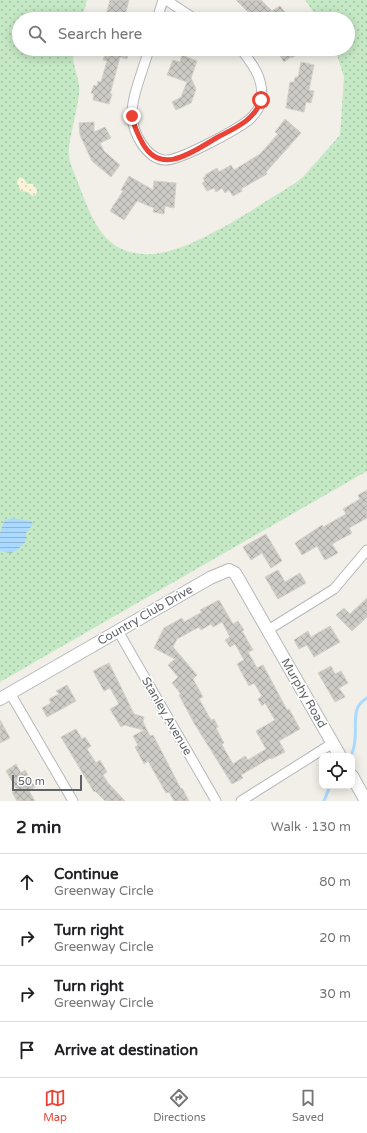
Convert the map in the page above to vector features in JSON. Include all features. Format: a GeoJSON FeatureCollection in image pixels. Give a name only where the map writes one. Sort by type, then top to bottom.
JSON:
{"type":"FeatureCollection","features":[{"type":"Feature","properties":{"kind":"street"},"geometry":{"type":"LineString","coordinates":[[160,12],[164,0],[184,12]]}},
{"type":"Feature","properties":{"kind":"street"},"geometry":{"type":"LineString","coordinates":[[147,56],[133,104],[132,116],[136,132],[147,151],[155,158],[164,160],[174,160],[186,156],[250,119],[258,109],[261,100],[261,83],[254,66],[246,56]]}},
{"type":"Feature","properties":{"kind":"street"},"geometry":{"type":"LineString","coordinates":[[268,630],[334,589],[367,550]]}},
{"type":"Feature","properties":{"kind":"street","name":"Country Club Drive"},"geometry":{"type":"LineString","coordinates":[[5,696],[210,578],[229,570],[235,573],[268,630]]}},
{"type":"Feature","properties":{"kind":"street","name":"Murphy Road"},"geometry":{"type":"LineString","coordinates":[[268,630],[338,753]]}},
{"type":"Feature","properties":{"kind":"street","name":"Stanley Avenue"},"geometry":{"type":"LineString","coordinates":[[118,631],[216,801]]}},
{"type":"Feature","properties":{"kind":"street"},"geometry":{"type":"LineString","coordinates":[[5,696],[73,801]]}},
{"type":"Feature","properties":{"kind":"street"},"geometry":{"type":"LineString","coordinates":[[241,801],[333,743]]}},
{"type":"Feature","properties":{"kind":"street"},"geometry":{"type":"LineString","coordinates":[[355,781],[366,801]]}},
{"type":"Feature","properties":{"kind":"green space"},"geometry":{"type":"Polygon","coordinates":[[[0,0],[87,0],[84,12],[12,12],[12,56],[73,56],[79,87],[69,151],[72,168],[85,202],[97,226],[104,236],[113,244],[124,250],[137,254],[153,254],[170,251],[207,236],[294,184],[303,177],[340,135],[344,77],[337,56],[355,56],[355,12],[314,12],[305,0],[367,0],[367,471],[0,682],[0,0]]]}},
{"type":"Feature","properties":{"kind":"sand"},"geometry":{"type":"Polygon","coordinates":[[[19,177],[24,179],[27,184],[33,184],[37,190],[36,195],[32,196],[28,192],[21,191],[17,183],[19,177]]]}},
{"type":"Feature","properties":{"kind":"water"},"geometry":{"type":"Polygon","coordinates":[[[12,518],[31,521],[33,524],[26,533],[26,541],[17,550],[11,553],[0,551],[0,533],[4,521],[12,518]]]}},
{"type":"Feature","properties":{"kind":"building"},"geometry":{"type":"Polygon","coordinates":[[[110,0],[129,0],[126,12],[107,12],[110,0]]]}},
{"type":"Feature","properties":{"kind":"building"},"geometry":{"type":"Polygon","coordinates":[[[236,0],[261,0],[272,11],[280,6],[285,12],[248,12],[236,0]]]}},
{"type":"Feature","properties":{"kind":"building"},"geometry":{"type":"Polygon","coordinates":[[[104,56],[128,56],[127,59],[120,57],[110,94],[112,94],[109,104],[93,100],[94,94],[91,93],[94,85],[97,86],[98,81],[101,82],[107,61],[103,60],[104,56]]]}},
{"type":"Feature","properties":{"kind":"building"},"geometry":{"type":"Polygon","coordinates":[[[182,56],[197,61],[191,78],[196,89],[191,103],[176,110],[172,102],[181,97],[187,82],[167,75],[173,60],[180,62],[182,56]]]}},
{"type":"Feature","properties":{"kind":"building"},"geometry":{"type":"Polygon","coordinates":[[[280,56],[295,56],[292,58],[291,57],[284,62],[280,56]]]}},
{"type":"Feature","properties":{"kind":"building"},"geometry":{"type":"Polygon","coordinates":[[[301,62],[314,65],[309,90],[314,91],[311,103],[306,102],[304,112],[286,108],[290,82],[294,82],[295,77],[298,77],[301,62]]]}},
{"type":"Feature","properties":{"kind":"building"},"geometry":{"type":"Polygon","coordinates":[[[285,119],[301,133],[266,172],[267,174],[241,189],[242,191],[233,196],[229,190],[225,193],[222,188],[216,192],[214,188],[207,191],[202,183],[205,181],[203,178],[206,176],[205,175],[217,168],[219,172],[231,165],[234,170],[260,154],[278,134],[275,132],[285,119]]]}},
{"type":"Feature","properties":{"kind":"building"},"geometry":{"type":"Polygon","coordinates":[[[94,122],[94,132],[105,127],[111,138],[100,143],[104,151],[120,165],[111,177],[92,161],[80,135],[79,123],[94,122]]]}},
{"type":"Feature","properties":{"kind":"building"},"geometry":{"type":"Polygon","coordinates":[[[129,176],[153,190],[154,181],[176,183],[174,208],[165,206],[164,214],[153,212],[154,208],[137,201],[124,220],[110,211],[123,191],[121,190],[129,176]]]}},
{"type":"Feature","properties":{"kind":"building"},"geometry":{"type":"Polygon","coordinates":[[[367,490],[367,518],[349,528],[352,533],[332,544],[338,553],[325,560],[317,546],[302,555],[295,543],[322,525],[323,527],[346,514],[343,509],[360,499],[358,495],[367,490]]]}},
{"type":"Feature","properties":{"kind":"building"},"geometry":{"type":"Polygon","coordinates":[[[266,534],[282,561],[271,568],[262,553],[251,560],[243,547],[266,534]]]}},
{"type":"Feature","properties":{"kind":"building"},"geometry":{"type":"Polygon","coordinates":[[[278,570],[285,582],[300,573],[306,583],[278,599],[265,577],[278,570]]]}},
{"type":"Feature","properties":{"kind":"building"},"geometry":{"type":"Polygon","coordinates":[[[367,598],[367,617],[352,631],[336,615],[344,608],[350,614],[367,598]]]}},
{"type":"Feature","properties":{"kind":"building"},"geometry":{"type":"Polygon","coordinates":[[[219,600],[233,624],[238,621],[253,650],[248,652],[257,668],[263,665],[287,710],[289,709],[300,729],[279,741],[285,752],[271,759],[270,758],[241,775],[243,778],[232,784],[194,723],[179,695],[181,694],[172,683],[178,677],[168,665],[175,659],[154,648],[164,628],[182,618],[184,622],[202,612],[200,610],[219,600]],[[222,622],[213,627],[211,624],[201,630],[199,627],[177,639],[173,647],[197,675],[193,679],[203,697],[199,699],[211,720],[214,719],[218,727],[216,728],[224,743],[222,745],[233,764],[245,756],[248,760],[266,749],[256,731],[275,720],[265,703],[262,706],[258,699],[262,696],[254,683],[249,686],[237,664],[244,660],[235,644],[230,647],[225,640],[230,637],[222,622]]]}},
{"type":"Feature","properties":{"kind":"building"},"geometry":{"type":"Polygon","coordinates":[[[330,626],[340,642],[314,657],[307,645],[299,649],[294,640],[308,631],[311,637],[330,626]]]}},
{"type":"Feature","properties":{"kind":"building"},"geometry":{"type":"Polygon","coordinates":[[[109,663],[134,714],[144,717],[143,722],[150,736],[153,735],[181,789],[182,788],[189,801],[174,801],[169,792],[166,793],[148,761],[144,764],[135,747],[138,745],[133,736],[144,730],[124,725],[121,727],[110,709],[119,704],[110,688],[104,691],[93,671],[109,663]]]}},
{"type":"Feature","properties":{"kind":"building"},"geometry":{"type":"Polygon","coordinates":[[[331,666],[335,674],[341,671],[348,683],[339,688],[345,697],[335,702],[318,673],[331,666]]]}},
{"type":"Feature","properties":{"kind":"building"},"geometry":{"type":"Polygon","coordinates":[[[67,685],[76,701],[47,717],[42,708],[51,703],[49,699],[59,694],[56,691],[67,685]]]}},
{"type":"Feature","properties":{"kind":"building"},"geometry":{"type":"Polygon","coordinates":[[[0,720],[10,738],[0,743],[0,720]]]}},
{"type":"Feature","properties":{"kind":"building"},"geometry":{"type":"Polygon","coordinates":[[[76,729],[82,739],[85,737],[91,746],[87,749],[96,763],[100,760],[107,772],[103,775],[108,783],[125,801],[105,801],[95,791],[94,792],[61,737],[76,729]]]}},
{"type":"Feature","properties":{"kind":"building"},"geometry":{"type":"Polygon","coordinates":[[[16,764],[21,773],[25,770],[35,787],[29,791],[35,801],[17,801],[12,792],[17,790],[6,771],[16,764]]]}},
{"type":"Feature","properties":{"kind":"waterway"},"geometry":{"type":"LineString","coordinates":[[352,753],[355,741],[356,712],[360,704],[367,698]]}},
{"type":"Feature","properties":{"kind":"waterway"},"geometry":{"type":"LineString","coordinates":[[324,801],[329,789]]}},
{"type":"Feature","properties":{"kind":"route"},"geometry":{"type":"LineString","coordinates":[[132,116],[133,125],[136,132],[147,151],[155,158],[174,160],[186,156],[250,119],[258,109],[261,100]]}}]}
